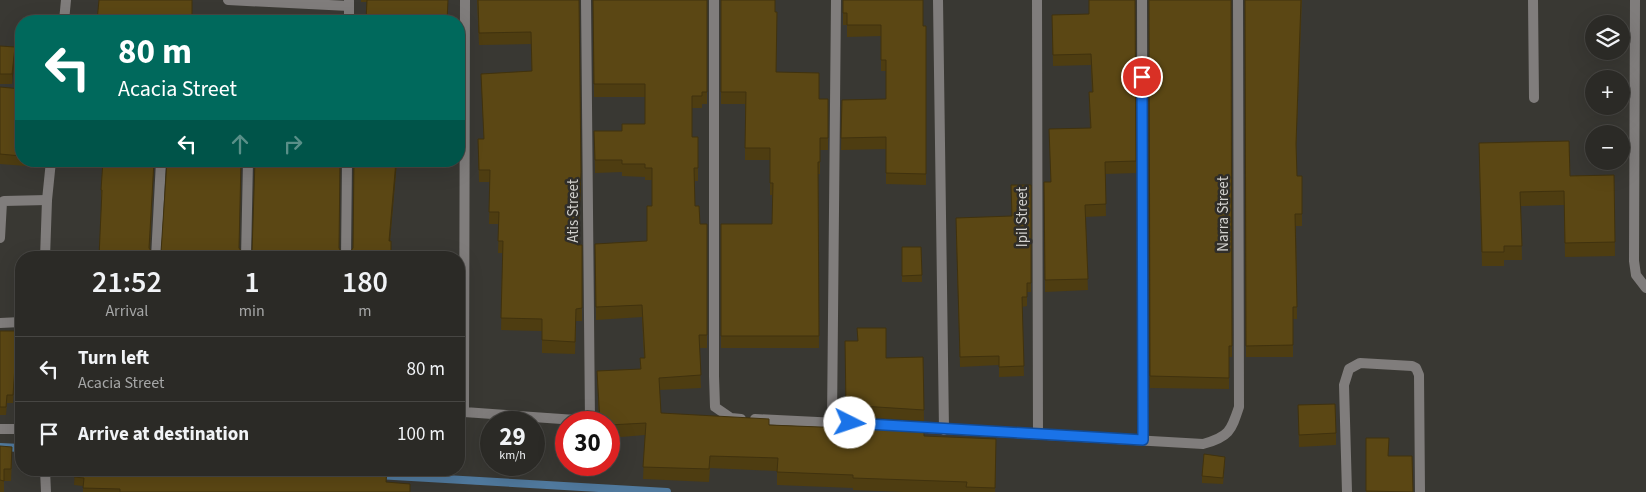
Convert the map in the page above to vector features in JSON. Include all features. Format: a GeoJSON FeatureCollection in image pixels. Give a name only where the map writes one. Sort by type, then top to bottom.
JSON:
{"type":"FeatureCollection","features":[{"type":"Feature","properties":{"kind":"street"},"geometry":{"type":"LineString","coordinates":[[65,15],[66,0]]}},
{"type":"Feature","properties":{"kind":"street"},"geometry":{"type":"LineString","coordinates":[[228,0],[349,3]]}},
{"type":"Feature","properties":{"kind":"street","name":"Atis Street"},"geometry":{"type":"LineString","coordinates":[[465,0],[465,15]]}},
{"type":"Feature","properties":{"kind":"street","name":"Atis Street"},"geometry":{"type":"LineString","coordinates":[[465,412],[590,421],[586,0]]}},
{"type":"Feature","properties":{"kind":"street"},"geometry":{"type":"LineString","coordinates":[[714,0],[715,407],[731,418],[869,424]]}},
{"type":"Feature","properties":{"kind":"street"},"geometry":{"type":"LineString","coordinates":[[832,422],[836,0]]}},
{"type":"Feature","properties":{"kind":"street"},"geometry":{"type":"LineString","coordinates":[[938,0],[944,430]]}},
{"type":"Feature","properties":{"kind":"street","name":"Ipil Street"},"geometry":{"type":"LineString","coordinates":[[1037,0],[1038,435]]}},
{"type":"Feature","properties":{"kind":"street"},"geometry":{"type":"LineString","coordinates":[[897,426],[1143,440],[1142,0]]}},
{"type":"Feature","properties":{"kind":"street","name":"Narra Street"},"geometry":{"type":"LineString","coordinates":[[1143,440],[1203,444],[1220,440],[1232,426],[1239,407],[1238,0]]}},
{"type":"Feature","properties":{"kind":"street"},"geometry":{"type":"LineString","coordinates":[[1533,0],[1534,98]]}},
{"type":"Feature","properties":{"kind":"street"},"geometry":{"type":"LineString","coordinates":[[1634,0],[1634,261],[1636,275],[1646,288]]}},
{"type":"Feature","properties":{"kind":"street"},"geometry":{"type":"LineString","coordinates":[[45,251],[50,167]]}},
{"type":"Feature","properties":{"kind":"street"},"geometry":{"type":"LineString","coordinates":[[156,251],[161,167]]}},
{"type":"Feature","properties":{"kind":"street"},"geometry":{"type":"LineString","coordinates":[[246,251],[248,167]]}},
{"type":"Feature","properties":{"kind":"street"},"geometry":{"type":"LineString","coordinates":[[346,251],[347,167]]}},
{"type":"Feature","properties":{"kind":"street","name":"Atis Street"},"geometry":{"type":"LineString","coordinates":[[464,251],[465,167]]}},
{"type":"Feature","properties":{"kind":"street"},"geometry":{"type":"LineString","coordinates":[[0,238],[2,202],[47,200]]}},
{"type":"Feature","properties":{"kind":"street"},"geometry":{"type":"LineString","coordinates":[[0,323],[15,322]]}},
{"type":"Feature","properties":{"kind":"street"},"geometry":{"type":"LineString","coordinates":[[1346,492],[1344,385],[1349,369],[1360,363],[1412,366],[1416,368],[1419,374],[1420,492]]}},
{"type":"Feature","properties":{"kind":"street"},"geometry":{"type":"LineString","coordinates":[[0,429],[15,429]]}},
{"type":"Feature","properties":{"kind":"street"},"geometry":{"type":"LineString","coordinates":[[45,476],[46,492]]}},
{"type":"Feature","properties":{"kind":"building"},"geometry":{"type":"Polygon","coordinates":[[[99,0],[192,0],[192,15],[98,15],[99,0]]]}},
{"type":"Feature","properties":{"kind":"building"},"geometry":{"type":"Polygon","coordinates":[[[367,0],[448,0],[447,15],[366,15],[367,0]]]}},
{"type":"Feature","properties":{"kind":"building"},"geometry":{"type":"Polygon","coordinates":[[[478,0],[579,0],[581,172],[577,245],[582,245],[582,308],[576,309],[575,342],[542,340],[542,319],[501,318],[503,241],[498,241],[499,212],[489,212],[490,170],[479,170],[478,139],[484,139],[481,74],[532,71],[531,32],[479,33],[478,0]]]}},
{"type":"Feature","properties":{"kind":"building"},"geometry":{"type":"Polygon","coordinates":[[[593,0],[707,0],[707,92],[702,92],[702,96],[692,96],[692,137],[698,137],[698,168],[694,168],[695,206],[699,206],[700,224],[707,224],[707,335],[699,335],[701,375],[659,378],[661,413],[769,419],[769,425],[846,428],[846,417],[924,422],[924,436],[996,439],[995,488],[966,487],[967,482],[853,478],[853,475],[777,472],[778,458],[710,456],[709,469],[643,467],[646,423],[620,424],[620,411],[599,411],[597,371],[641,369],[640,358],[645,358],[642,305],[596,307],[595,244],[647,241],[647,206],[652,206],[652,168],[645,168],[645,164],[622,164],[622,160],[595,160],[594,131],[622,131],[622,124],[645,124],[645,84],[594,84],[593,0]]]}},
{"type":"Feature","properties":{"kind":"building"},"geometry":{"type":"Polygon","coordinates":[[[721,0],[775,0],[775,12],[777,12],[776,72],[819,73],[819,99],[828,99],[828,138],[820,138],[820,162],[818,162],[819,336],[721,336],[721,224],[772,224],[773,183],[770,183],[770,148],[745,148],[746,92],[721,92],[721,0]]]}},
{"type":"Feature","properties":{"kind":"building"},"geometry":{"type":"Polygon","coordinates":[[[843,0],[923,0],[923,26],[926,26],[926,174],[886,173],[886,137],[841,138],[842,100],[886,99],[886,60],[881,60],[881,25],[847,25],[847,13],[843,13],[843,0]]]}},
{"type":"Feature","properties":{"kind":"building"},"geometry":{"type":"Polygon","coordinates":[[[1089,0],[1135,0],[1136,161],[1105,162],[1106,204],[1085,205],[1088,279],[1045,280],[1044,182],[1051,182],[1049,129],[1091,128],[1089,92],[1093,92],[1091,54],[1053,55],[1052,15],[1089,14],[1089,0]]]}},
{"type":"Feature","properties":{"kind":"building"},"geometry":{"type":"Polygon","coordinates":[[[1149,0],[1231,0],[1232,346],[1229,346],[1229,378],[1150,376],[1149,0]]]}},
{"type":"Feature","properties":{"kind":"building"},"geometry":{"type":"Polygon","coordinates":[[[1245,0],[1301,0],[1296,144],[1297,176],[1302,176],[1302,214],[1295,214],[1297,307],[1293,307],[1293,345],[1246,346],[1245,0]]]}},
{"type":"Feature","properties":{"kind":"building"},"geometry":{"type":"Polygon","coordinates":[[[0,46],[15,47],[12,74],[0,74],[0,46]]]}},
{"type":"Feature","properties":{"kind":"building"},"geometry":{"type":"Polygon","coordinates":[[[0,87],[15,88],[15,155],[0,154],[0,87]]]}},
{"type":"Feature","properties":{"kind":"building"},"geometry":{"type":"Polygon","coordinates":[[[1569,141],[1570,176],[1614,175],[1615,242],[1565,243],[1564,191],[1520,192],[1522,246],[1504,246],[1504,252],[1482,252],[1479,143],[1569,141]]]}},
{"type":"Feature","properties":{"kind":"building"},"geometry":{"type":"Polygon","coordinates":[[[103,167],[154,167],[149,248],[151,251],[99,251],[103,167]]]}},
{"type":"Feature","properties":{"kind":"building"},"geometry":{"type":"Polygon","coordinates":[[[167,167],[241,167],[239,248],[241,251],[161,251],[167,167]]]}},
{"type":"Feature","properties":{"kind":"building"},"geometry":{"type":"Polygon","coordinates":[[[255,167],[340,167],[340,251],[252,251],[255,167]]]}},
{"type":"Feature","properties":{"kind":"building"},"geometry":{"type":"Polygon","coordinates":[[[354,167],[395,167],[389,241],[391,241],[391,251],[351,251],[353,248],[354,167]]]}},
{"type":"Feature","properties":{"kind":"building"},"geometry":{"type":"Polygon","coordinates":[[[1011,185],[1031,185],[1031,283],[1027,283],[1027,297],[1022,297],[1024,366],[999,367],[999,356],[960,357],[956,218],[1012,216],[1011,185]]]}},
{"type":"Feature","properties":{"kind":"building"},"geometry":{"type":"Polygon","coordinates":[[[902,247],[921,247],[922,275],[902,276],[902,247]]]}},
{"type":"Feature","properties":{"kind":"building"},"geometry":{"type":"Polygon","coordinates":[[[857,328],[886,328],[886,358],[923,357],[924,410],[846,405],[845,341],[858,341],[857,328]]]}},
{"type":"Feature","properties":{"kind":"building"},"geometry":{"type":"Polygon","coordinates":[[[0,331],[15,331],[13,395],[7,395],[6,407],[0,407],[0,331]]]}},
{"type":"Feature","properties":{"kind":"building"},"geometry":{"type":"Polygon","coordinates":[[[1335,404],[1336,433],[1299,435],[1298,405],[1335,404]]]}},
{"type":"Feature","properties":{"kind":"building"},"geometry":{"type":"Polygon","coordinates":[[[1366,438],[1389,438],[1388,456],[1412,456],[1413,492],[1366,491],[1366,438]]]}},
{"type":"Feature","properties":{"kind":"building"},"geometry":{"type":"Polygon","coordinates":[[[0,446],[12,447],[11,469],[4,469],[4,481],[0,480],[0,446]]]}},
{"type":"Feature","properties":{"kind":"building"},"geometry":{"type":"Polygon","coordinates":[[[1204,454],[1225,457],[1223,478],[1202,476],[1204,454]]]}},
{"type":"Feature","properties":{"kind":"building"},"geometry":{"type":"Polygon","coordinates":[[[386,476],[386,482],[410,484],[410,492],[120,492],[120,489],[83,488],[84,478],[74,477],[386,476]]]}},
{"type":"Feature","properties":{"kind":"waterway"},"geometry":{"type":"LineString","coordinates":[[0,447],[15,448]]}},
{"type":"Feature","properties":{"kind":"waterway"},"geometry":{"type":"LineString","coordinates":[[394,476],[667,492]]}},
{"type":"Feature","properties":{"kind":"route"},"geometry":{"type":"LineString","coordinates":[[850,423],[944,430],[1143,440],[1142,77]]}}]}
